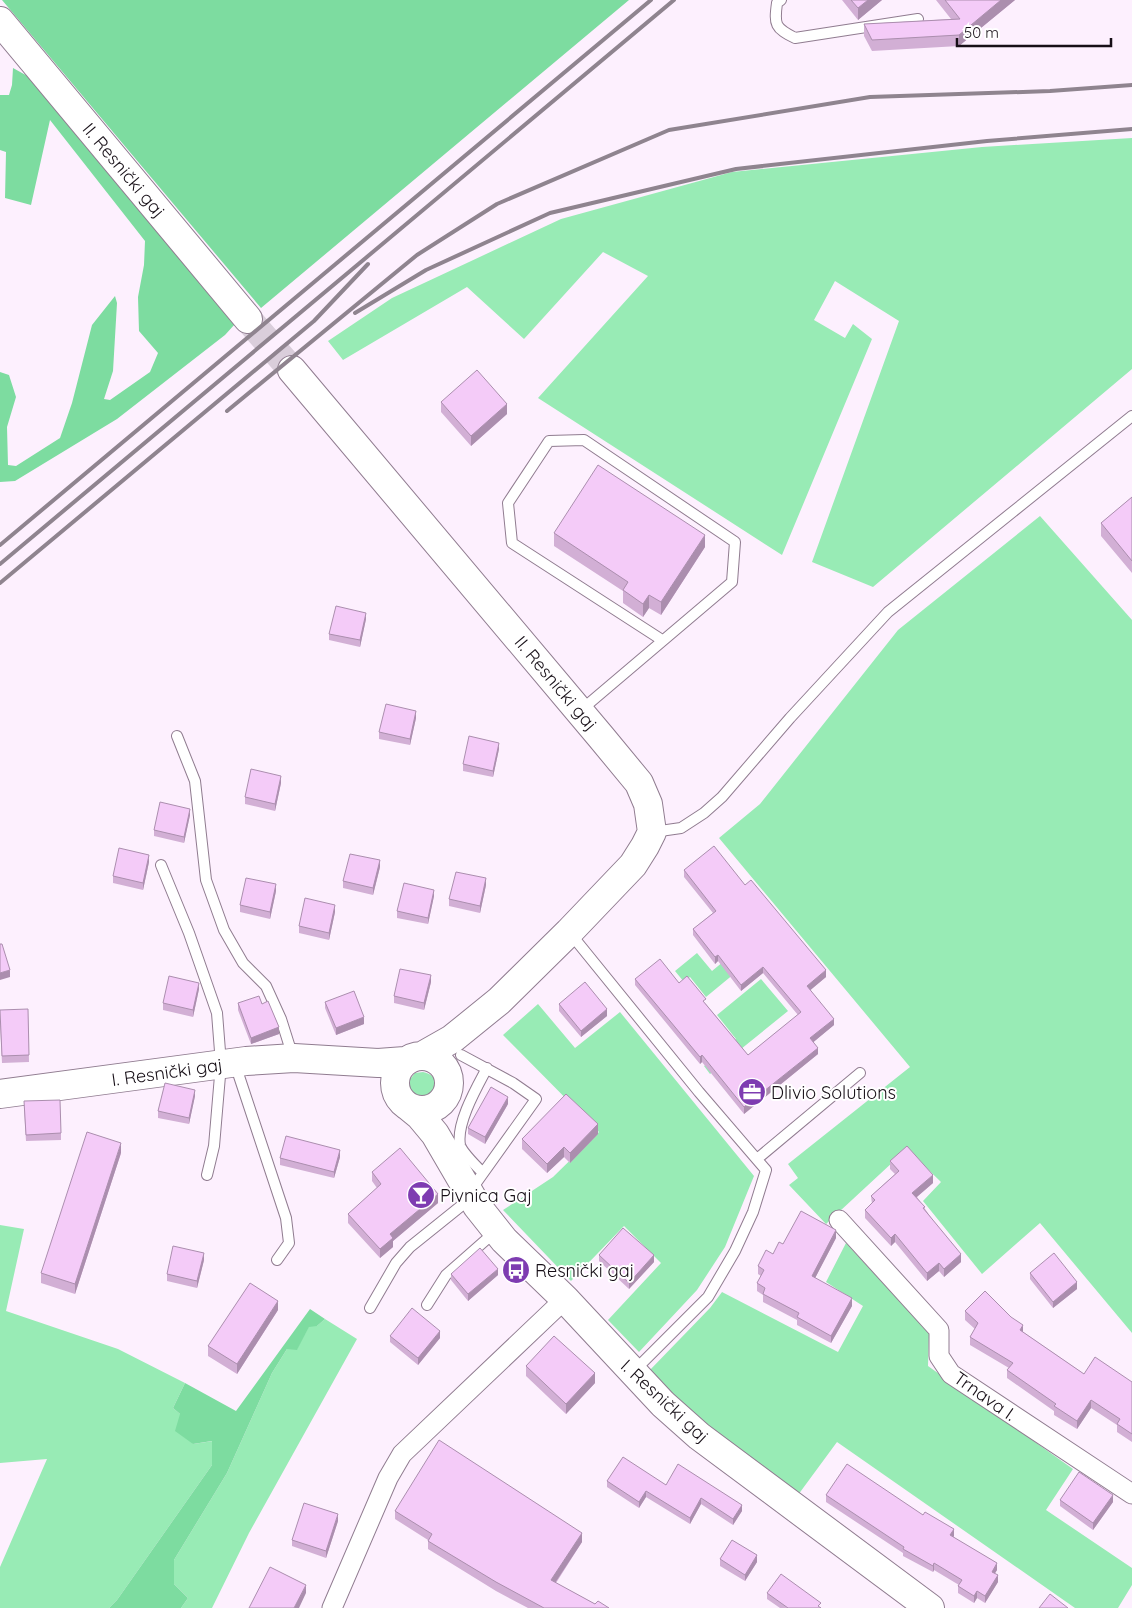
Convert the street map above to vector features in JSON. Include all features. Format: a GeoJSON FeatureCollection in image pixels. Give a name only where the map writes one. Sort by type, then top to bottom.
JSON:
{"type":"FeatureCollection","features":[{"type":"Feature","properties":{"kind":"street","name":"II. Resnički gaj"},"geometry":{"type":"LineString","coordinates":[[0,21],[248,320]]}},
{"type":"Feature","properties":{"kind":"street","name":"II. Resnički gaj"},"geometry":{"type":"LineString","coordinates":[[292,370],[639,783],[648,804],[652,832]]}},
{"type":"Feature","properties":{"kind":"street"},"geometry":{"type":"LineString","coordinates":[[499,1001],[461,1055],[440,1104],[428,1110],[415,1110],[403,1102],[395,1090],[396,1075],[414,1058],[452,1039],[499,1001],[633,865],[652,832]]}},
{"type":"Feature","properties":{"kind":"street","name":"I. Resnički gaj"},"geometry":{"type":"LineString","coordinates":[[0,1094],[228,1064],[294,1058],[378,1063],[414,1058]]}},
{"type":"Feature","properties":{"kind":"street"},"geometry":{"type":"LineString","coordinates":[[414,1058],[437,1060],[447,1073],[447,1090]]}},
{"type":"Feature","properties":{"kind":"street","name":"I. Resnički gaj"},"geometry":{"type":"LineString","coordinates":[[335,1061],[386,1086],[427,1124],[474,1188],[497,1231],[504,1240],[565,1299],[662,1404],[699,1436],[930,1608]]}},
{"type":"Feature","properties":{"kind":"street","name":"I. Resnički gaj"},"geometry":{"type":"LineString","coordinates":[[444,1148],[442,1122],[447,1090]]}},
{"type":"Feature","properties":{"kind":"street","name":"Trnava I."},"geometry":{"type":"LineString","coordinates":[[839,1220],[939,1330],[939,1356],[951,1374],[1132,1494]]}},
{"type":"Feature","properties":{"kind":"street"},"geometry":{"type":"LineString","coordinates":[[332,1608],[388,1478],[402,1454],[565,1299]]}},
{"type":"Feature","properties":{"kind":"lane"},"geometry":{"type":"LineString","coordinates":[[781,0],[777,3],[775,20],[782,32],[795,38],[918,19]]}},
{"type":"Feature","properties":{"kind":"lane"},"geometry":{"type":"LineString","coordinates":[[652,832],[681,828],[704,813],[722,797],[790,718],[888,612],[1132,416]]}},
{"type":"Feature","properties":{"kind":"lane"},"geometry":{"type":"LineString","coordinates":[[579,712],[732,582],[735,542],[584,440],[549,441],[508,503],[512,543],[662,640]]}},
{"type":"Feature","properties":{"kind":"lane"},"geometry":{"type":"LineString","coordinates":[[177,736],[195,781],[206,880],[224,930],[243,963],[266,986],[281,1019],[294,1058]]}},
{"type":"Feature","properties":{"kind":"lane"},"geometry":{"type":"LineString","coordinates":[[161,865],[189,933],[217,1013],[228,1064],[286,1218],[289,1242],[277,1260]]}},
{"type":"Feature","properties":{"kind":"lane"},"geometry":{"type":"LineString","coordinates":[[569,932],[766,1170],[753,1212],[735,1252],[708,1297],[633,1373]]}},
{"type":"Feature","properties":{"kind":"lane"},"geometry":{"type":"LineString","coordinates":[[370,1308],[396,1263],[474,1188],[536,1099],[513,1083],[461,1055]]}},
{"type":"Feature","properties":{"kind":"lane"},"geometry":{"type":"LineString","coordinates":[[206,1175],[214,1146],[228,1064]]}},
{"type":"Feature","properties":{"kind":"lane"},"geometry":{"type":"LineString","coordinates":[[474,1188],[460,1147],[460,1135],[468,1103],[487,1068]]}},
{"type":"Feature","properties":{"kind":"lane"},"geometry":{"type":"LineString","coordinates":[[757,1159],[860,1073]]}},
{"type":"Feature","properties":{"kind":"lane"},"geometry":{"type":"LineString","coordinates":[[427,1305],[446,1275],[497,1231]]}},
{"type":"Feature","properties":{"kind":"green space"},"geometry":{"type":"Polygon","coordinates":[[[2,0],[629,0],[261,308],[2,0]]]}},
{"type":"Feature","properties":{"kind":"green space"},"geometry":{"type":"Polygon","coordinates":[[[13,68],[31,78],[235,324],[225,335],[117,419],[15,481],[0,482],[0,372],[9,375],[16,397],[7,427],[8,465],[16,466],[60,438],[72,403],[92,325],[115,296],[117,303],[113,371],[104,399],[110,400],[150,372],[158,353],[139,331],[138,297],[144,265],[145,241],[50,120],[31,205],[5,198],[6,152],[0,150],[0,95],[9,95],[12,85],[13,68]]]}},
{"type":"Feature","properties":{"kind":"green space"},"geometry":{"type":"Polygon","coordinates":[[[1132,138],[1132,369],[873,587],[812,562],[899,321],[835,281],[814,320],[845,338],[853,324],[872,339],[782,555],[538,398],[648,276],[603,252],[524,339],[467,287],[343,360],[328,341],[392,298],[561,219],[732,172],[982,147],[1132,138]]]}},
{"type":"Feature","properties":{"kind":"green space"},"geometry":{"type":"Polygon","coordinates":[[[1040,516],[1132,620],[1132,1333],[1040,1223],[982,1274],[923,1201],[941,1182],[907,1149],[826,1224],[789,1185],[798,1178],[788,1164],[910,1067],[719,838],[760,804],[898,630],[1040,516]]]}},
{"type":"Feature","properties":{"kind":"green space"},"geometry":{"type":"Polygon","coordinates":[[[735,952],[746,964],[706,997],[690,977],[684,982],[675,971],[697,953],[712,971],[735,952]]]}},
{"type":"Feature","properties":{"kind":"green space"},"geometry":{"type":"Polygon","coordinates":[[[761,979],[788,1011],[710,1074],[704,1066],[736,1039],[717,1015],[761,979]]]}},
{"type":"Feature","properties":{"kind":"green space"},"geometry":{"type":"Polygon","coordinates":[[[538,1004],[575,1048],[620,1012],[754,1176],[725,1247],[697,1290],[639,1352],[608,1320],[661,1263],[624,1226],[571,1281],[503,1210],[553,1177],[599,1132],[503,1035],[538,1004]]]}},
{"type":"Feature","properties":{"kind":"green space"},"geometry":{"type":"Polygon","coordinates":[[[423,1072],[436,1079],[438,1084],[431,1095],[419,1098],[408,1092],[407,1083],[415,1073],[423,1072]]]}},
{"type":"Feature","properties":{"kind":"green space"},"geometry":{"type":"Polygon","coordinates":[[[0,1225],[24,1229],[6,1311],[118,1349],[185,1383],[173,1408],[180,1414],[193,1444],[213,1441],[212,1465],[117,1600],[109,1608],[0,1608],[0,1567],[47,1459],[0,1463],[0,1225]]]}},
{"type":"Feature","properties":{"kind":"green space"},"geometry":{"type":"Polygon","coordinates":[[[846,1243],[929,1333],[928,1366],[1073,1469],[1046,1510],[1132,1568],[1132,1585],[1118,1608],[1075,1608],[837,1442],[798,1495],[694,1418],[648,1372],[710,1308],[722,1292],[838,1352],[863,1306],[826,1282],[846,1243]]]}},
{"type":"Feature","properties":{"kind":"green space"},"geometry":{"type":"Polygon","coordinates":[[[310,1309],[325,1319],[317,1326],[309,1327],[297,1350],[287,1349],[272,1373],[227,1473],[174,1560],[174,1584],[188,1598],[181,1608],[109,1608],[117,1600],[212,1465],[212,1441],[193,1444],[175,1431],[180,1414],[173,1408],[185,1383],[236,1411],[310,1309]]]}},
{"type":"Feature","properties":{"kind":"green space"},"geometry":{"type":"Polygon","coordinates":[[[325,1319],[357,1339],[249,1533],[212,1608],[181,1608],[188,1598],[174,1584],[174,1560],[227,1473],[272,1373],[287,1349],[297,1349],[309,1326],[317,1326],[325,1319]]]}},
{"type":"Feature","properties":{"kind":"building"},"geometry":{"type":"Polygon","coordinates":[[[851,0],[868,0],[858,8],[851,0]]]}},
{"type":"Feature","properties":{"kind":"building"},"geometry":{"type":"Polygon","coordinates":[[[945,0],[1001,0],[959,35],[872,40],[864,24],[960,19],[945,0]]]}},
{"type":"Feature","properties":{"kind":"building"},"geometry":{"type":"Polygon","coordinates":[[[477,370],[507,404],[471,436],[441,402],[477,370]]]}},
{"type":"Feature","properties":{"kind":"building"},"geometry":{"type":"Polygon","coordinates":[[[598,465],[705,535],[661,602],[649,595],[643,604],[623,590],[628,582],[554,533],[598,465]]]}},
{"type":"Feature","properties":{"kind":"building"},"geometry":{"type":"Polygon","coordinates":[[[1132,497],[1132,561],[1101,523],[1132,497]]]}},
{"type":"Feature","properties":{"kind":"building"},"geometry":{"type":"Polygon","coordinates":[[[336,606],[366,613],[360,640],[329,634],[336,606]]]}},
{"type":"Feature","properties":{"kind":"building"},"geometry":{"type":"Polygon","coordinates":[[[386,704],[416,711],[410,739],[379,732],[386,704]]]}},
{"type":"Feature","properties":{"kind":"building"},"geometry":{"type":"Polygon","coordinates":[[[469,736],[499,743],[493,771],[463,764],[469,736]]]}},
{"type":"Feature","properties":{"kind":"building"},"geometry":{"type":"Polygon","coordinates":[[[251,769],[281,776],[275,804],[245,797],[251,769]]]}},
{"type":"Feature","properties":{"kind":"building"},"geometry":{"type":"Polygon","coordinates":[[[160,802],[190,809],[184,837],[154,830],[160,802]]]}},
{"type":"Feature","properties":{"kind":"building"},"geometry":{"type":"Polygon","coordinates":[[[714,846],[745,885],[751,880],[826,970],[807,986],[834,1019],[810,1038],[818,1048],[744,1107],[702,1055],[700,1057],[635,979],[660,959],[679,983],[687,976],[706,999],[703,1001],[748,1055],[801,1012],[763,967],[741,985],[718,955],[715,957],[693,929],[716,911],[684,870],[714,846]]]}},
{"type":"Feature","properties":{"kind":"building"},"geometry":{"type":"Polygon","coordinates":[[[119,848],[149,855],[143,883],[113,876],[119,848]]]}},
{"type":"Feature","properties":{"kind":"building"},"geometry":{"type":"Polygon","coordinates":[[[350,854],[380,860],[373,888],[343,881],[350,854]]]}},
{"type":"Feature","properties":{"kind":"building"},"geometry":{"type":"Polygon","coordinates":[[[456,872],[486,878],[480,906],[449,899],[456,872]]]}},
{"type":"Feature","properties":{"kind":"building"},"geometry":{"type":"Polygon","coordinates":[[[246,878],[276,884],[270,912],[240,905],[246,878]]]}},
{"type":"Feature","properties":{"kind":"building"},"geometry":{"type":"Polygon","coordinates":[[[404,883],[434,890],[428,918],[397,911],[404,883]]]}},
{"type":"Feature","properties":{"kind":"building"},"geometry":{"type":"Polygon","coordinates":[[[305,898],[335,905],[329,933],[299,926],[305,898]]]}},
{"type":"Feature","properties":{"kind":"building"},"geometry":{"type":"Polygon","coordinates":[[[0,944],[2,944],[10,970],[0,973],[0,944]]]}},
{"type":"Feature","properties":{"kind":"building"},"geometry":{"type":"Polygon","coordinates":[[[400,969],[431,975],[424,1003],[394,996],[400,969]]]}},
{"type":"Feature","properties":{"kind":"building"},"geometry":{"type":"Polygon","coordinates":[[[169,976],[199,983],[193,1010],[163,1003],[169,976]]]}},
{"type":"Feature","properties":{"kind":"building"},"geometry":{"type":"Polygon","coordinates":[[[585,982],[607,1009],[581,1031],[559,1004],[585,982]]]}},
{"type":"Feature","properties":{"kind":"building"},"geometry":{"type":"Polygon","coordinates":[[[354,991],[364,1017],[336,1028],[325,1002],[354,991]]]}},
{"type":"Feature","properties":{"kind":"building"},"geometry":{"type":"Polygon","coordinates":[[[259,996],[262,1004],[268,1001],[279,1027],[251,1038],[238,1003],[259,996]]]}},
{"type":"Feature","properties":{"kind":"building"},"geometry":{"type":"Polygon","coordinates":[[[28,1009],[29,1055],[2,1056],[0,1010],[28,1009]]]}},
{"type":"Feature","properties":{"kind":"building"},"geometry":{"type":"Polygon","coordinates":[[[165,1083],[195,1090],[189,1118],[158,1111],[165,1083]]]}},
{"type":"Feature","properties":{"kind":"building"},"geometry":{"type":"Polygon","coordinates":[[[491,1087],[508,1097],[485,1137],[468,1128],[491,1087]]]}},
{"type":"Feature","properties":{"kind":"building"},"geometry":{"type":"Polygon","coordinates":[[[566,1094],[598,1124],[570,1153],[564,1147],[547,1164],[522,1139],[566,1094]]]}},
{"type":"Feature","properties":{"kind":"building"},"geometry":{"type":"Polygon","coordinates":[[[60,1100],[61,1133],[26,1135],[24,1101],[60,1100]]]}},
{"type":"Feature","properties":{"kind":"building"},"geometry":{"type":"Polygon","coordinates":[[[87,1132],[121,1143],[75,1284],[41,1273],[87,1132]]]}},
{"type":"Feature","properties":{"kind":"building"},"geometry":{"type":"Polygon","coordinates":[[[286,1136],[340,1150],[334,1172],[280,1158],[286,1136]]]}},
{"type":"Feature","properties":{"kind":"building"},"geometry":{"type":"Polygon","coordinates":[[[907,1146],[933,1175],[912,1193],[961,1254],[944,1269],[939,1263],[927,1273],[895,1234],[891,1238],[865,1210],[875,1200],[871,1196],[899,1171],[890,1161],[907,1146]]]}},
{"type":"Feature","properties":{"kind":"building"},"geometry":{"type":"Polygon","coordinates":[[[400,1148],[438,1194],[390,1234],[393,1238],[380,1249],[348,1214],[381,1184],[372,1172],[400,1148]]]}},
{"type":"Feature","properties":{"kind":"building"},"geometry":{"type":"Polygon","coordinates":[[[801,1211],[836,1230],[812,1276],[852,1298],[831,1336],[797,1317],[799,1313],[763,1294],[765,1288],[757,1283],[764,1270],[758,1266],[766,1250],[773,1254],[779,1242],[783,1244],[801,1211]]]}},
{"type":"Feature","properties":{"kind":"building"},"geometry":{"type":"Polygon","coordinates":[[[623,1228],[654,1255],[629,1283],[599,1255],[623,1228]]]}},
{"type":"Feature","properties":{"kind":"building"},"geometry":{"type":"Polygon","coordinates":[[[173,1246],[204,1253],[197,1281],[167,1274],[173,1246]]]}},
{"type":"Feature","properties":{"kind":"building"},"geometry":{"type":"Polygon","coordinates":[[[480,1248],[498,1269],[468,1294],[451,1274],[480,1248]]]}},
{"type":"Feature","properties":{"kind":"building"},"geometry":{"type":"Polygon","coordinates":[[[1054,1253],[1077,1282],[1053,1302],[1030,1273],[1054,1253]]]}},
{"type":"Feature","properties":{"kind":"building"},"geometry":{"type":"Polygon","coordinates":[[[250,1283],[278,1301],[237,1364],[208,1346],[250,1283]]]}},
{"type":"Feature","properties":{"kind":"building"},"geometry":{"type":"Polygon","coordinates":[[[985,1291],[1011,1317],[1023,1325],[1020,1330],[1084,1374],[1095,1357],[1132,1382],[1132,1434],[1117,1424],[1120,1419],[1091,1400],[1077,1421],[1007,1370],[1013,1363],[970,1337],[978,1323],[965,1311],[985,1291]]]}},
{"type":"Feature","properties":{"kind":"building"},"geometry":{"type":"Polygon","coordinates":[[[412,1308],[440,1331],[418,1358],[390,1336],[412,1308]]]}},
{"type":"Feature","properties":{"kind":"building"},"geometry":{"type":"Polygon","coordinates":[[[554,1336],[595,1373],[566,1404],[526,1366],[554,1336]]]}},
{"type":"Feature","properties":{"kind":"building"},"geometry":{"type":"Polygon","coordinates":[[[439,1440],[582,1533],[551,1580],[595,1604],[598,1601],[609,1608],[544,1608],[428,1541],[432,1534],[395,1511],[439,1440]]]}},
{"type":"Feature","properties":{"kind":"building"},"geometry":{"type":"Polygon","coordinates":[[[623,1457],[666,1485],[678,1464],[742,1505],[733,1519],[701,1498],[690,1518],[646,1491],[639,1502],[607,1481],[623,1457]]]}},
{"type":"Feature","properties":{"kind":"building"},"geometry":{"type":"Polygon","coordinates":[[[847,1464],[923,1515],[925,1512],[954,1529],[950,1535],[997,1563],[992,1572],[998,1575],[985,1596],[977,1591],[974,1596],[958,1586],[962,1580],[934,1563],[933,1566],[903,1549],[904,1547],[826,1495],[847,1464]]]}},
{"type":"Feature","properties":{"kind":"building"},"geometry":{"type":"Polygon","coordinates":[[[1079,1472],[1113,1495],[1093,1523],[1060,1500],[1079,1472]]]}},
{"type":"Feature","properties":{"kind":"building"},"geometry":{"type":"Polygon","coordinates":[[[304,1503],[338,1514],[326,1551],[292,1540],[304,1503]]]}},
{"type":"Feature","properties":{"kind":"building"},"geometry":{"type":"Polygon","coordinates":[[[732,1540],[757,1555],[745,1575],[720,1559],[732,1540]]]}},
{"type":"Feature","properties":{"kind":"building"},"geometry":{"type":"Polygon","coordinates":[[[270,1567],[306,1585],[294,1608],[249,1608],[270,1567]]]}},
{"type":"Feature","properties":{"kind":"building"},"geometry":{"type":"Polygon","coordinates":[[[781,1574],[821,1603],[818,1606],[821,1608],[788,1608],[767,1593],[781,1574]]]}},
{"type":"Feature","properties":{"kind":"building"},"geometry":{"type":"Polygon","coordinates":[[[1050,1594],[1068,1608],[1039,1608],[1050,1594]]]}},
{"type":"Feature","properties":{"kind":"tunnel"},"geometry":{"type":"LineString","coordinates":[[248,319],[292,370]]}},
{"type":"Feature","properties":{"kind":"railway"},"geometry":{"type":"LineString","coordinates":[[0,545],[651,0]]}},
{"type":"Feature","properties":{"kind":"railway"},"geometry":{"type":"LineString","coordinates":[[0,564],[674,0]]}},
{"type":"Feature","properties":{"kind":"railway"},"geometry":{"type":"LineString","coordinates":[[227,411],[417,255],[497,204],[669,130],[870,97],[1050,91],[1132,85]]}},
{"type":"Feature","properties":{"kind":"railway"},"geometry":{"type":"LineString","coordinates":[[355,313],[426,270],[550,213],[736,169],[987,141],[1132,129]]}},
{"type":"Feature","properties":{"kind":"railway"},"geometry":{"type":"LineString","coordinates":[[0,583],[314,321],[368,264]]}},
{"type":"Feature","properties":{"kind":"place","name":"Dlivio Solutions"},"geometry":{"type":"Point","coordinates":[752,1092]}},
{"type":"Feature","properties":{"kind":"place","name":"Pivnica Gaj"},"geometry":{"type":"Point","coordinates":[421,1195]}},
{"type":"Feature","properties":{"kind":"place","name":"Resnički gaj"},"geometry":{"type":"Point","coordinates":[516,1270]}}]}
